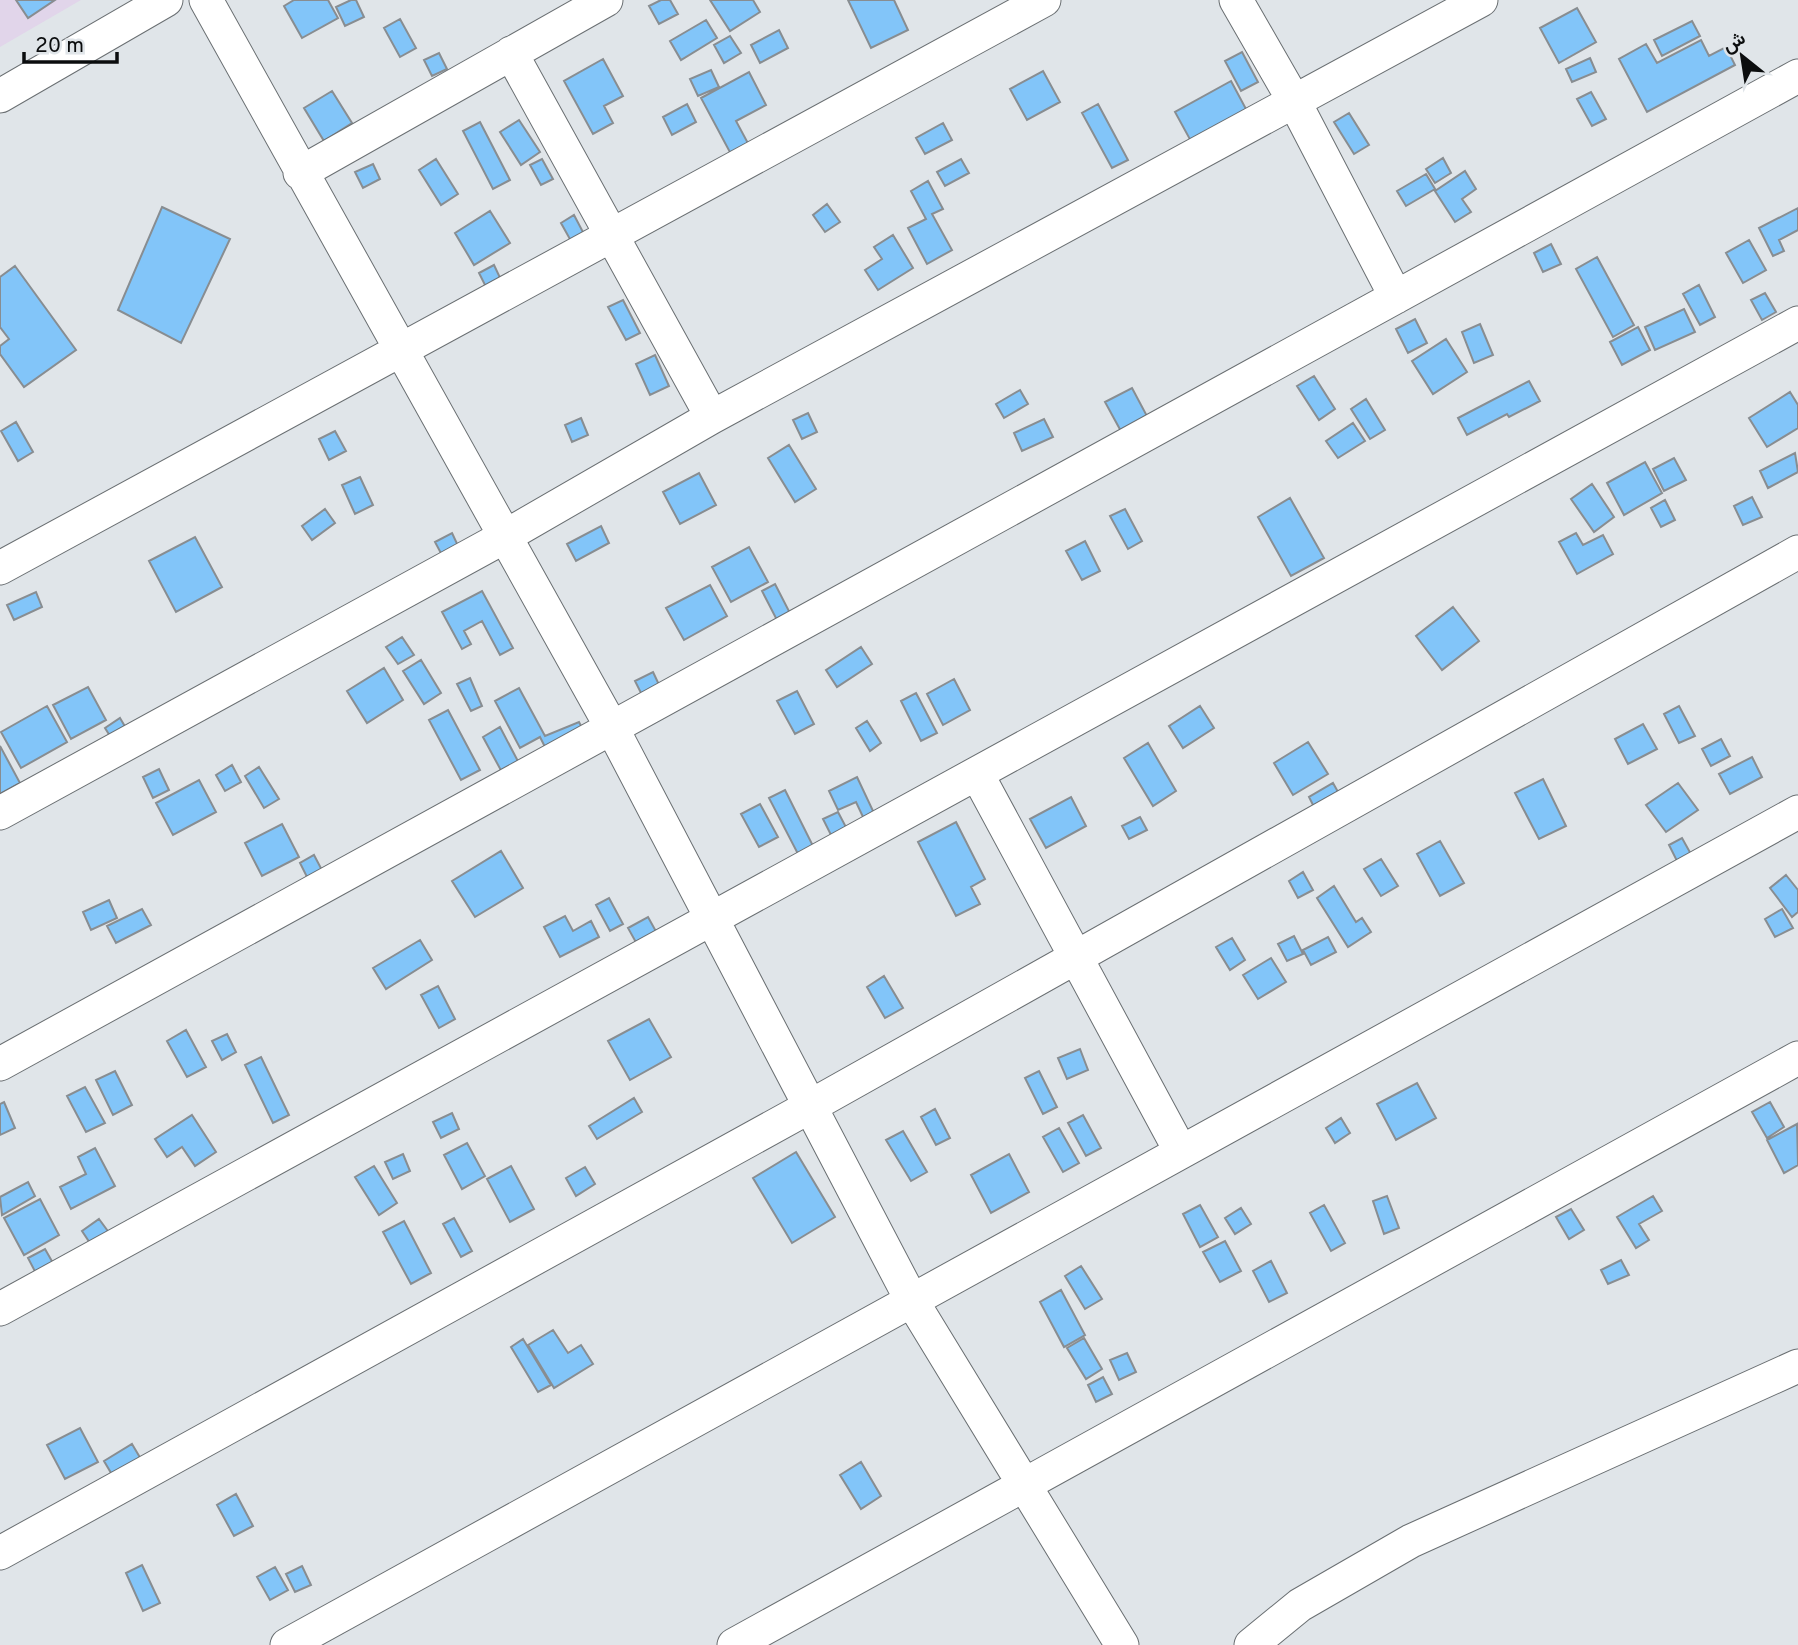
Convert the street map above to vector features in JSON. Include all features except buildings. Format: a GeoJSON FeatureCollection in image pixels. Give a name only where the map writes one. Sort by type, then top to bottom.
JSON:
{"type":"FeatureCollection","features":[{"type":"Feature","properties":{"kind":"street"},"geometry":{"type":"LineString","coordinates":[[0,96],[166,0]]}},
{"type":"Feature","properties":{"kind":"street"},"geometry":{"type":"LineString","coordinates":[[206,0],[300,173],[612,728],[710,920],[912,1301],[1122,1645]]}},
{"type":"Feature","properties":{"kind":"street"},"geometry":{"type":"LineString","coordinates":[[300,173],[606,0]]}},
{"type":"Feature","properties":{"kind":"street"},"geometry":{"type":"LineString","coordinates":[[0,568],[1044,0]]}},
{"type":"Feature","properties":{"kind":"street"},"geometry":{"type":"LineString","coordinates":[[1236,0],[1294,101],[1396,297]]}},
{"type":"Feature","properties":{"kind":"street"},"geometry":{"type":"LineString","coordinates":[[0,813],[504,537],[712,417],[1481,0]]}},
{"type":"Feature","properties":{"kind":"street"},"geometry":{"type":"LineString","coordinates":[[511,53],[712,417]]}},
{"type":"Feature","properties":{"kind":"street"},"geometry":{"type":"LineString","coordinates":[[0,1064],[1798,76]]}},
{"type":"Feature","properties":{"kind":"street"},"geometry":{"type":"LineString","coordinates":[[0,1309],[1798,323]]}},
{"type":"Feature","properties":{"kind":"street"},"geometry":{"type":"LineString","coordinates":[[0,1553],[808,1107],[1798,552]]}},
{"type":"Feature","properties":{"kind":"street"},"geometry":{"type":"LineString","coordinates":[[977,774],[1181,1152]]}},
{"type":"Feature","properties":{"kind":"street"},"geometry":{"type":"LineString","coordinates":[[287,1645],[1798,812]]}},
{"type":"Feature","properties":{"kind":"street"},"geometry":{"type":"LineString","coordinates":[[734,1645],[1798,1058]]}},
{"type":"Feature","properties":{"kind":"street"},"geometry":{"type":"LineString","coordinates":[[1251,1645],[1300,1605],[1411,1541],[1798,1366]]}},
{"type":"Feature","properties":{"kind":"shaded area"},"geometry":{"type":"Polygon","coordinates":[[[0,0],[81,0],[0,47],[0,0]]]}}]}
